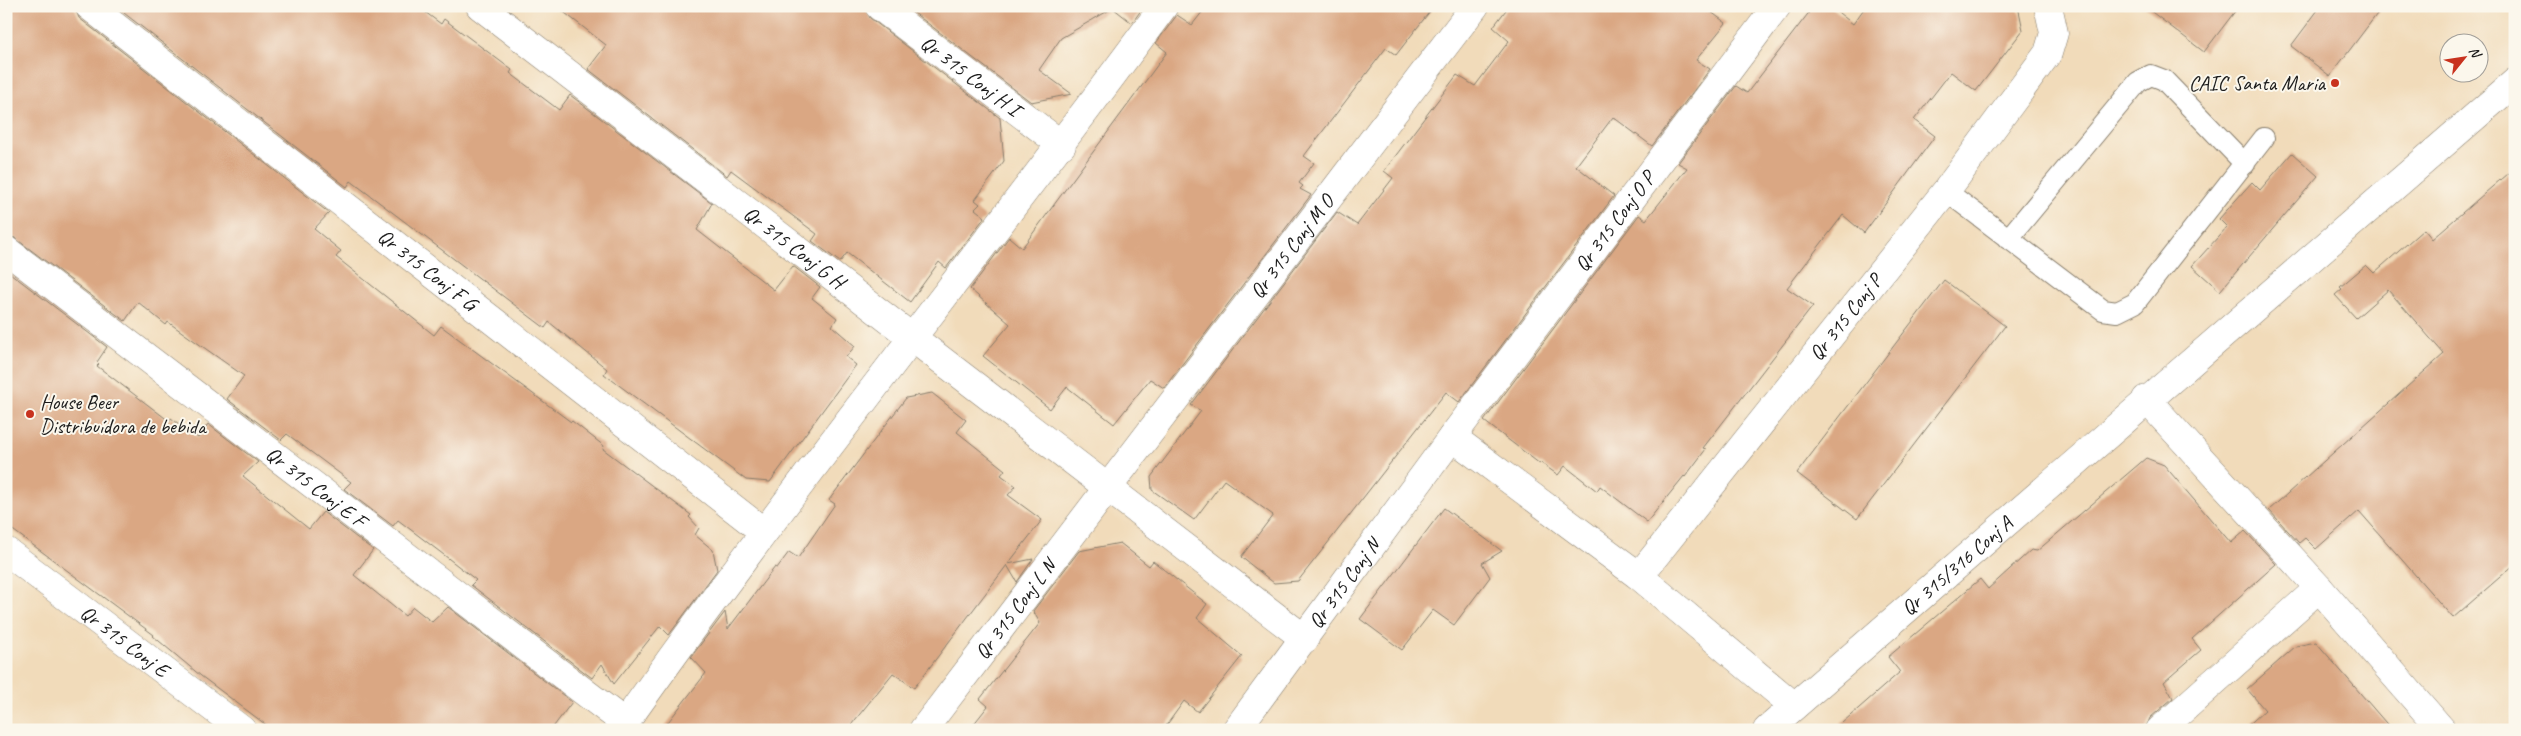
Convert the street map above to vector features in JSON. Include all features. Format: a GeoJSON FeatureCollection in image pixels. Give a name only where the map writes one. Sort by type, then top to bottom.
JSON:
{"type":"FeatureCollection","features":[{"type":"Feature","properties":{"kind":"street","name":"Qr 315 Conj F G"},"geometry":{"type":"LineString","coordinates":[[89,6],[764,532]]}},
{"type":"Feature","properties":{"kind":"street","name":"Qr 315 Conj G H"},"geometry":{"type":"LineString","coordinates":[[480,6],[1305,639]]}},
{"type":"Feature","properties":{"kind":"street","name":"Qr 315 Conj H I"},"geometry":{"type":"LineString","coordinates":[[879,6],[1062,145]]}},
{"type":"Feature","properties":{"kind":"street"},"geometry":{"type":"LineString","coordinates":[[623,727],[764,532],[1062,145],[1164,6]]}},
{"type":"Feature","properties":{"kind":"street","name":"Qr 315 Conj M O"},"geometry":{"type":"LineString","coordinates":[[1108,489],[1476,6]]}},
{"type":"Feature","properties":{"kind":"street","name":"Qr 315 Conj O P"},"geometry":{"type":"LineString","coordinates":[[1452,437],[1777,6]]}},
{"type":"Feature","properties":{"kind":"street","name":"Qr 315 Conj P"},"geometry":{"type":"LineString","coordinates":[[1639,576],[1946,191],[2048,53],[2054,33],[2048,6]]}},
{"type":"Feature","properties":{"kind":"street","name":"Qr 315/316 Conj A"},"geometry":{"type":"LineString","coordinates":[[1767,730],[2146,399],[2515,82]]}},
{"type":"Feature","properties":{"kind":"street","name":"Qr 315 Conj E F"},"geometry":{"type":"LineString","coordinates":[[6,250],[623,727]]}},
{"type":"Feature","properties":{"kind":"street"},"geometry":{"type":"LineString","coordinates":[[2146,399],[2319,588],[2442,730]]}},
{"type":"Feature","properties":{"kind":"street"},"geometry":{"type":"LineString","coordinates":[[1452,437],[1639,576],[1794,706]]}},
{"type":"Feature","properties":{"kind":"street","name":"Qr 315 Conj N"},"geometry":{"type":"LineString","coordinates":[[1236,730],[1305,639],[1452,437]]}},
{"type":"Feature","properties":{"kind":"street","name":"Qr 315 Conj L N"},"geometry":{"type":"LineString","coordinates":[[923,730],[1108,489]]}},
{"type":"Feature","properties":{"kind":"street","name":"Qr 315 Conj E"},"geometry":{"type":"LineString","coordinates":[[6,551],[242,730]]}},
{"type":"Feature","properties":{"kind":"street"},"geometry":{"type":"LineString","coordinates":[[2160,730],[2319,588]]}},
{"type":"Feature","properties":{"kind":"lane"},"geometry":{"type":"LineString","coordinates":[[2008,239],[2138,82],[2151,75],[2164,80],[2244,164]]}},
{"type":"Feature","properties":{"kind":"lane"},"geometry":{"type":"LineString","coordinates":[[1946,191],[2103,310],[2117,312],[2135,303],[2264,138]]}},
{"type":"Feature","properties":{"kind":"building"},"geometry":{"type":"Polygon","coordinates":[[[6,6],[74,6],[79,18],[329,213],[314,229],[341,251],[336,257],[434,335],[441,326],[572,421],[604,446],[603,449],[691,515],[689,517],[699,528],[695,535],[713,550],[717,570],[669,635],[660,626],[614,684],[602,664],[592,678],[471,585],[476,580],[444,555],[398,520],[393,526],[344,489],[351,482],[287,434],[281,440],[227,399],[244,376],[168,322],[166,325],[138,302],[125,321],[15,238],[6,235],[6,6]]]}},
{"type":"Feature","properties":{"kind":"building"},"geometry":{"type":"Polygon","coordinates":[[[115,6],[417,6],[441,24],[444,19],[512,70],[510,73],[559,110],[570,95],[712,203],[697,230],[774,290],[793,266],[820,287],[812,298],[837,318],[832,326],[855,346],[846,357],[856,365],[770,482],[746,480],[604,374],[607,369],[549,322],[545,328],[351,181],[347,187],[115,6]]]}},
{"type":"Feature","properties":{"kind":"building"},"geometry":{"type":"Polygon","coordinates":[[[556,6],[864,6],[870,18],[1000,118],[1004,161],[975,200],[980,204],[975,209],[985,217],[946,268],[939,262],[910,302],[847,253],[840,262],[812,241],[817,234],[731,170],[727,176],[588,69],[606,45],[556,6]]]}},
{"type":"Feature","properties":{"kind":"building"},"geometry":{"type":"Polygon","coordinates":[[[905,6],[1144,6],[1132,23],[1113,8],[1061,38],[1039,70],[1072,94],[1031,102],[905,6]]]}},
{"type":"Feature","properties":{"kind":"building"},"geometry":{"type":"Polygon","coordinates":[[[1207,6],[1434,6],[1396,55],[1386,48],[1304,156],[1314,163],[1299,183],[1303,186],[1300,189],[1311,195],[1164,388],[1150,379],[1114,424],[1067,387],[1050,409],[983,356],[1010,324],[970,289],[1009,237],[1022,248],[1167,52],[1156,43],[1177,15],[1192,25],[1207,6]]]}},
{"type":"Feature","properties":{"kind":"building"},"geometry":{"type":"Polygon","coordinates":[[[1509,6],[1703,6],[1726,23],[1696,60],[1710,69],[1652,146],[1613,117],[1576,166],[1614,196],[1459,402],[1446,392],[1298,581],[1274,583],[1241,557],[1273,515],[1224,480],[1194,520],[1152,490],[1151,477],[1201,411],[1191,405],[1337,212],[1357,225],[1393,178],[1384,171],[1457,75],[1475,86],[1509,41],[1493,27],[1509,6]]]}},
{"type":"Feature","properties":{"kind":"building"},"geometry":{"type":"Polygon","coordinates":[[[1814,6],[1830,6],[1853,24],[1866,6],[2018,6],[2023,30],[1976,91],[1951,72],[1914,120],[1935,136],[1864,233],[1843,215],[1787,288],[1813,306],[1703,448],[1706,449],[1685,477],[1647,522],[1600,486],[1597,491],[1565,466],[1558,475],[1540,464],[1484,421],[1639,215],[1646,220],[1687,168],[1678,163],[1736,86],[1747,93],[1814,6]]]}},
{"type":"Feature","properties":{"kind":"building"},"geometry":{"type":"Polygon","coordinates":[[[2144,6],[2239,6],[2204,52],[2144,6]]]}},
{"type":"Feature","properties":{"kind":"building"},"geometry":{"type":"Polygon","coordinates":[[[2321,6],[2383,6],[2330,76],[2291,46],[2321,6]]]}},
{"type":"Feature","properties":{"kind":"building"},"geometry":{"type":"Polygon","coordinates":[[[2292,153],[2318,176],[2220,291],[2192,266],[2227,227],[2219,219],[2252,182],[2260,190],[2292,153]]]}},
{"type":"Feature","properties":{"kind":"building"},"geometry":{"type":"Polygon","coordinates":[[[2515,167],[2515,564],[2453,618],[2359,511],[2316,549],[2305,538],[2299,543],[2269,510],[2444,354],[2388,290],[2356,318],[2335,295],[2342,289],[2340,287],[2366,265],[2374,273],[2424,229],[2432,239],[2515,167]]]}},
{"type":"Feature","properties":{"kind":"building"},"geometry":{"type":"Polygon","coordinates":[[[6,270],[107,347],[97,362],[99,364],[97,366],[169,421],[171,418],[198,438],[208,424],[258,462],[243,476],[309,529],[323,512],[373,550],[354,575],[405,616],[413,607],[432,622],[448,607],[572,702],[551,730],[273,730],[201,676],[154,635],[6,525],[6,270]]]}},
{"type":"Feature","properties":{"kind":"building"},"geometry":{"type":"Polygon","coordinates":[[[1944,280],[2005,326],[1857,519],[1797,473],[1944,280]]]}},
{"type":"Feature","properties":{"kind":"building"},"geometry":{"type":"Polygon","coordinates":[[[932,393],[966,420],[957,432],[1005,470],[1001,475],[1016,486],[1008,495],[1042,520],[1008,564],[1033,559],[1017,582],[1007,565],[914,688],[893,673],[847,730],[662,730],[706,673],[691,657],[725,612],[728,629],[775,567],[777,568],[789,552],[798,558],[835,504],[829,500],[906,398],[932,393]]]}},
{"type":"Feature","properties":{"kind":"building"},"geometry":{"type":"Polygon","coordinates":[[[2146,458],[2164,465],[2231,543],[2245,531],[2276,564],[2192,639],[2201,650],[2164,682],[2173,698],[2150,718],[2145,730],[1834,730],[1900,672],[1888,657],[1980,579],[1988,589],[2031,550],[2037,551],[2146,458]]]}},
{"type":"Feature","properties":{"kind":"building"},"geometry":{"type":"Polygon","coordinates":[[[1444,508],[1502,551],[1482,563],[1490,577],[1454,625],[1433,610],[1402,650],[1360,619],[1444,508]]]}},
{"type":"Feature","properties":{"kind":"building"},"geometry":{"type":"Polygon","coordinates":[[[1120,543],[1149,566],[1153,561],[1207,604],[1197,618],[1242,656],[1198,712],[1184,701],[1163,730],[969,730],[988,706],[980,699],[1040,623],[1033,611],[1079,551],[1120,543]]]}},
{"type":"Feature","properties":{"kind":"building"},"geometry":{"type":"Polygon","coordinates":[[[2316,642],[2392,730],[2243,730],[2265,710],[2247,689],[2296,646],[2316,642]]]}},
{"type":"Feature","properties":{"kind":"place","name":"CAIC Santa Maria"},"geometry":{"type":"Point","coordinates":[2335,83]}},
{"type":"Feature","properties":{"kind":"place","name":"House Beer Distribuídora de bebida"},"geometry":{"type":"Point","coordinates":[30,414]}}]}
